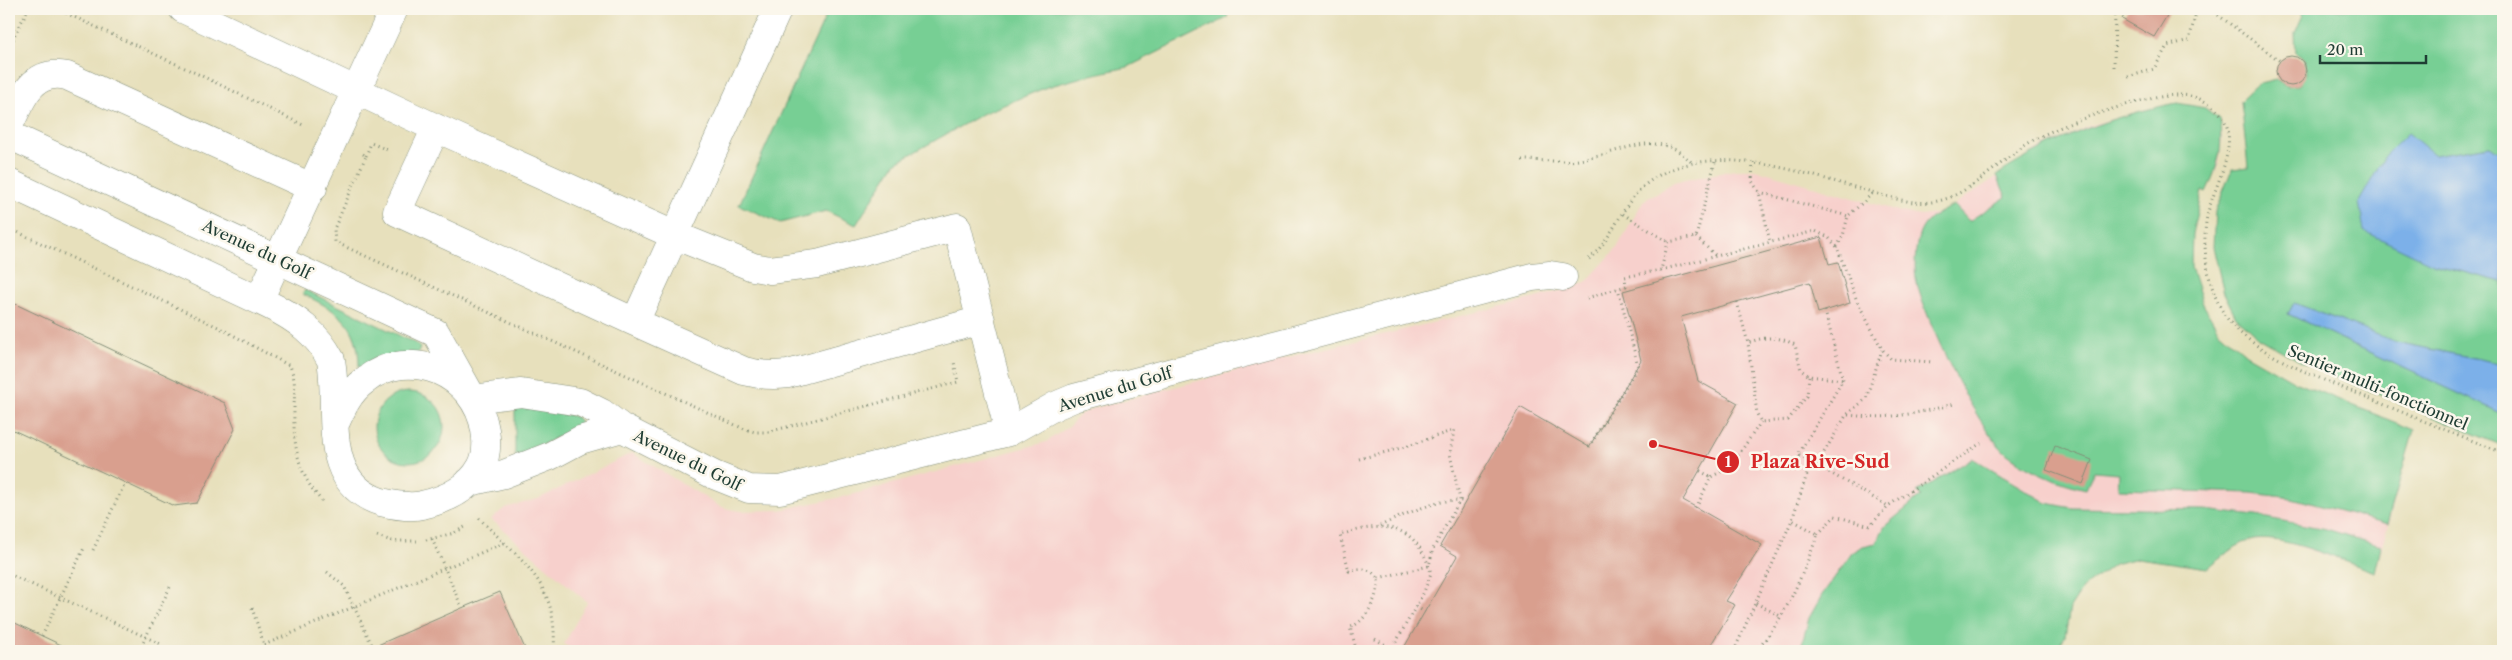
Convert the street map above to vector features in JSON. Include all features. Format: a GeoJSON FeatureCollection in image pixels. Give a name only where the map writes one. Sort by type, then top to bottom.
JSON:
{"type":"FeatureCollection","features":[{"type":"Feature","properties":{"kind":"street"},"geometry":{"type":"LineString","coordinates":[[183,9],[436,128],[674,235],[753,267],[770,270],[816,264],[957,227],[1009,432]]}},
{"type":"Feature","properties":{"kind":"street"},"geometry":{"type":"LineString","coordinates":[[259,300],[394,9]]}},
{"type":"Feature","properties":{"kind":"street"},"geometry":{"type":"LineString","coordinates":[[635,322],[778,9]]}},
{"type":"Feature","properties":{"kind":"street"},"geometry":{"type":"LineString","coordinates":[[9,126],[26,92],[34,82],[44,76],[57,73],[312,188]]}},
{"type":"Feature","properties":{"kind":"street"},"geometry":{"type":"LineString","coordinates":[[436,128],[397,212],[744,371],[758,375],[788,374],[981,320]]}},
{"type":"Feature","properties":{"kind":"street","name":"Avenue du Golf"},"geometry":{"type":"LineString","coordinates":[[9,135],[436,332],[474,398],[484,421],[487,439],[482,466],[469,482],[440,502],[419,506],[393,505],[374,499],[356,488],[344,472],[337,456],[333,370],[324,347],[306,327],[292,317],[259,300],[9,183]]}},
{"type":"Feature","properties":{"kind":"street","name":"Avenue du Golf"},"geometry":{"type":"LineString","coordinates":[[474,398],[521,393],[580,402],[602,413],[622,428],[714,475],[749,489],[764,491],[790,488],[1009,432],[1055,406],[1074,398],[1532,277],[1573,271]]}},
{"type":"Feature","properties":{"kind":"street","name":"Avenue du Golf"},"geometry":{"type":"LineString","coordinates":[[335,424],[344,404],[362,382],[385,368],[423,365],[447,374],[474,398]]}},
{"type":"Feature","properties":{"kind":"street","name":"Avenue du Golf"},"geometry":{"type":"LineString","coordinates":[[469,482],[504,474],[550,456],[580,440],[622,428]]}},
{"type":"Feature","properties":{"kind":"path"},"geometry":{"type":"LineString","coordinates":[[9,54],[28,9]]}},
{"type":"Feature","properties":{"kind":"path"},"geometry":{"type":"LineString","coordinates":[[57,9],[200,74],[314,130]]}},
{"type":"Feature","properties":{"kind":"path"},"geometry":{"type":"LineString","coordinates":[[2114,67],[2115,9]]}},
{"type":"Feature","properties":{"kind":"path"},"geometry":{"type":"LineString","coordinates":[[2128,78],[2154,69],[2167,46],[2189,40],[2197,9]]}},
{"type":"Feature","properties":{"kind":"path"},"geometry":{"type":"LineString","coordinates":[[2210,9],[2280,61]]}},
{"type":"Feature","properties":{"kind":"path","name":"Sentier multi-fonctionnel"},"geometry":{"type":"LineString","coordinates":[[1573,271],[1599,251],[1644,185],[1666,172],[1693,164],[1753,162],[1780,166],[1913,202],[1940,201],[1964,189],[2012,154],[2051,132],[2134,103],[2167,96],[2182,95],[2198,98],[2222,115],[2228,130],[2229,145],[2207,218],[2205,241],[2214,292],[2226,318],[2245,336],[2308,373],[2503,454]]}},
{"type":"Feature","properties":{"kind":"path"},"geometry":{"type":"LineString","coordinates":[[366,156],[371,143],[377,145]]}},
{"type":"Feature","properties":{"kind":"path"},"geometry":{"type":"LineString","coordinates":[[1522,160],[1584,159],[1630,145],[1650,144],[1676,149],[1693,164]]}},
{"type":"Feature","properties":{"kind":"path"},"geometry":{"type":"LineString","coordinates":[[1696,236],[1715,162]]}},
{"type":"Feature","properties":{"kind":"path"},"geometry":{"type":"LineString","coordinates":[[1753,162],[1752,181],[1759,192],[1770,242]]}},
{"type":"Feature","properties":{"kind":"path"},"geometry":{"type":"LineString","coordinates":[[1759,192],[1848,216]]}},
{"type":"Feature","properties":{"kind":"path"},"geometry":{"type":"LineString","coordinates":[[1837,247],[1843,236],[1848,216],[1873,192]]}},
{"type":"Feature","properties":{"kind":"path"},"geometry":{"type":"LineString","coordinates":[[1623,214],[1668,242],[1696,236]]}},
{"type":"Feature","properties":{"kind":"path"},"geometry":{"type":"LineString","coordinates":[[9,228],[218,327],[290,366],[297,386],[294,409],[296,453],[301,470],[318,496],[328,507]]}},
{"type":"Feature","properties":{"kind":"path"},"geometry":{"type":"LineString","coordinates":[[1587,298],[1626,286],[1625,277],[1661,270],[1815,231],[1828,236],[1837,247],[1857,301],[1882,349],[1891,359],[1932,362]]}},
{"type":"Feature","properties":{"kind":"path"},"geometry":{"type":"LineString","coordinates":[[1696,236],[1716,255]]}},
{"type":"Feature","properties":{"kind":"path"},"geometry":{"type":"LineString","coordinates":[[1661,270],[1668,242]]}},
{"type":"Feature","properties":{"kind":"path"},"geometry":{"type":"LineString","coordinates":[[1589,447],[1638,366],[1618,288]]}},
{"type":"Feature","properties":{"kind":"path"},"geometry":{"type":"LineString","coordinates":[[1737,302],[1748,343],[1756,414],[1761,422]]}},
{"type":"Feature","properties":{"kind":"path"},"geometry":{"type":"LineString","coordinates":[[1825,311],[1843,380],[1798,454],[1888,506]]}},
{"type":"Feature","properties":{"kind":"path"},"geometry":{"type":"LineString","coordinates":[[1748,343],[1757,338],[1785,339],[1795,345],[1801,370],[1809,376],[1843,380]]}},
{"type":"Feature","properties":{"kind":"path"},"geometry":{"type":"LineString","coordinates":[[1734,651],[1792,520],[1811,462],[1823,454],[1847,414],[1866,398],[1882,349]]}},
{"type":"Feature","properties":{"kind":"path"},"geometry":{"type":"LineString","coordinates":[[1761,422],[1788,420],[1807,396],[1809,376]]}},
{"type":"Feature","properties":{"kind":"path"},"geometry":{"type":"LineString","coordinates":[[1847,414],[1876,419],[1914,414],[1954,404]]}},
{"type":"Feature","properties":{"kind":"path"},"geometry":{"type":"LineString","coordinates":[[1696,508],[1711,478],[1730,467],[1761,422]]}},
{"type":"Feature","properties":{"kind":"path"},"geometry":{"type":"LineString","coordinates":[[1359,459],[1405,447],[1454,430],[1450,454],[1460,500],[1433,549],[1429,566],[1430,581],[1391,650],[1375,639]]}},
{"type":"Feature","properties":{"kind":"path"},"geometry":{"type":"LineString","coordinates":[[1756,651],[1775,630],[1794,595],[1818,534],[1834,516],[1870,526],[1888,506],[1981,443]]}},
{"type":"Feature","properties":{"kind":"path"},"geometry":{"type":"LineString","coordinates":[[1700,471],[1711,478]]}},
{"type":"Feature","properties":{"kind":"path"},"geometry":{"type":"LineString","coordinates":[[94,550],[125,483]]}},
{"type":"Feature","properties":{"kind":"path"},"geometry":{"type":"LineString","coordinates":[[1355,645],[1350,626],[1361,621],[1376,595],[1378,578],[1373,572],[1363,568],[1349,571],[1340,535],[1379,526],[1409,513],[1460,500],[1465,502]]}},
{"type":"Feature","properties":{"kind":"path"},"geometry":{"type":"LineString","coordinates":[[479,518],[537,578],[546,592],[553,612],[554,651]]}},
{"type":"Feature","properties":{"kind":"path"},"geometry":{"type":"LineString","coordinates":[[1792,520],[1818,534]]}},
{"type":"Feature","properties":{"kind":"path"},"geometry":{"type":"LineString","coordinates":[[1379,526],[1394,528],[1406,533],[1419,546],[1429,566]]}},
{"type":"Feature","properties":{"kind":"path"},"geometry":{"type":"LineString","coordinates":[[432,539],[462,608]]}},
{"type":"Feature","properties":{"kind":"path"},"geometry":{"type":"LineString","coordinates":[[264,645],[444,567],[504,544]]}},
{"type":"Feature","properties":{"kind":"path"},"geometry":{"type":"LineString","coordinates":[[42,636],[85,546]]}},
{"type":"Feature","properties":{"kind":"path"},"geometry":{"type":"LineString","coordinates":[[1378,578],[1429,566]]}},
{"type":"Feature","properties":{"kind":"path"},"geometry":{"type":"LineString","coordinates":[[328,572],[344,586],[373,647]]}},
{"type":"Feature","properties":{"kind":"path"},"geometry":{"type":"LineString","coordinates":[[9,574],[163,645]]}},
{"type":"Feature","properties":{"kind":"path"},"geometry":{"type":"LineString","coordinates":[[139,651],[170,587]]}},
{"type":"Feature","properties":{"kind":"path"},"geometry":{"type":"LineString","coordinates":[[1756,603],[1782,617]]}},
{"type":"Feature","properties":{"kind":"path"},"geometry":{"type":"LineString","coordinates":[[1416,607],[1425,612]]}},
{"type":"Feature","properties":{"kind":"path"},"geometry":{"type":"LineString","coordinates":[[252,608],[266,651]]}},
{"type":"Feature","properties":{"kind":"path"},"geometry":{"type":"LineString","coordinates":[[1712,643],[1729,651]]}},
{"type":"Feature","properties":{"kind":"path"},"geometry":{"type":"LineString","coordinates":[[1718,651],[1721,647]]}},
{"type":"Feature","properties":{"kind":"shaded area"},"geometry":{"type":"Polygon","coordinates":[[[2177,103],[2205,108],[2219,119],[2222,138],[2219,164],[2206,192],[2202,190],[2192,234],[2191,267],[2203,304],[2219,331],[2246,354],[2295,382],[2414,430],[2375,572],[2276,539],[2249,541],[2236,547],[2207,568],[2138,558],[2115,564],[2083,588],[2070,608],[2065,637],[2054,651],[576,651],[564,644],[587,602],[491,519],[505,508],[538,499],[632,453],[719,506],[729,509],[741,511],[780,510],[851,495],[1046,442],[1068,427],[1081,414],[1095,408],[1285,358],[1540,297],[1585,283],[1617,248],[1643,201],[1674,182],[1735,170],[1758,170],[1898,211],[1920,216],[1935,214],[1954,205],[2037,150],[2091,125],[2147,109],[2177,103]]]}},
{"type":"Feature","properties":{"kind":"green space"},"geometry":{"type":"Polygon","coordinates":[[[829,9],[1229,9],[1227,18],[1128,67],[1047,87],[982,114],[895,163],[856,225],[826,211],[780,223],[739,205],[829,9]]]}},
{"type":"Feature","properties":{"kind":"green space"},"geometry":{"type":"Polygon","coordinates":[[[2297,9],[2503,9],[2503,155],[2490,146],[2435,155],[2433,264],[2503,282],[2503,364],[2396,342],[2294,303],[2288,314],[2503,414],[2503,446],[2305,364],[2259,338],[2236,317],[2224,293],[2213,247],[2215,212],[2232,169],[2248,167],[2241,101],[2260,83],[2276,79],[2286,86],[2299,85],[2307,73],[2304,59],[2296,53],[2295,33],[2303,15],[2297,9]]]}},
{"type":"Feature","properties":{"kind":"green space"},"geometry":{"type":"Polygon","coordinates":[[[2177,103],[2205,108],[2219,119],[2221,139],[2219,157],[2206,192],[2202,190],[2192,234],[2191,267],[2203,304],[2219,331],[2246,354],[2295,382],[2414,430],[2387,524],[2292,498],[2251,493],[2118,489],[2119,473],[2094,471],[2086,489],[2066,484],[2037,472],[2010,456],[1984,425],[1954,374],[1929,319],[1916,279],[1915,260],[1917,245],[1920,232],[1926,223],[1937,214],[1954,205],[1969,221],[2006,197],[1997,175],[2062,139],[2106,122],[2152,108],[2177,103]]]}},
{"type":"Feature","properties":{"kind":"green space"},"geometry":{"type":"Polygon","coordinates":[[[305,290],[417,344],[420,348],[418,353],[363,369],[359,367],[358,352],[351,329],[336,313],[303,294],[305,290]]]}},
{"type":"Feature","properties":{"kind":"green space"},"geometry":{"type":"Polygon","coordinates":[[[409,392],[422,395],[434,402],[441,414],[444,427],[441,440],[434,452],[422,459],[409,462],[396,459],[384,452],[377,440],[374,427],[377,414],[384,402],[396,395],[409,392]]]}},
{"type":"Feature","properties":{"kind":"green space"},"geometry":{"type":"Polygon","coordinates":[[[518,407],[569,415],[576,417],[580,422],[578,426],[523,455],[515,455],[515,411],[518,407]]]}},
{"type":"Feature","properties":{"kind":"green space"},"geometry":{"type":"Polygon","coordinates":[[[1972,458],[2047,503],[2072,508],[2205,510],[2256,516],[2326,529],[2381,546],[2375,572],[2312,549],[2262,539],[2243,543],[2207,568],[2138,558],[2114,564],[2083,588],[2070,608],[2065,637],[2054,651],[1800,651],[1809,618],[1822,595],[1852,553],[1863,546],[1876,543],[1885,526],[1921,496],[1917,492],[1972,458]]]}},
{"type":"Feature","properties":{"kind":"water"},"geometry":{"type":"Polygon","coordinates":[[[2408,133],[2435,155],[2490,146],[2503,155],[2503,282],[2433,264],[2364,231],[2359,202],[2385,156],[2408,133]]]}},
{"type":"Feature","properties":{"kind":"water"},"geometry":{"type":"Polygon","coordinates":[[[2294,303],[2396,342],[2503,364],[2503,414],[2288,314],[2294,303]]]}},
{"type":"Feature","properties":{"kind":"building"},"geometry":{"type":"Polygon","coordinates":[[[2128,9],[2171,9],[2154,37],[2122,19],[2128,9]]]}},
{"type":"Feature","properties":{"kind":"building"},"geometry":{"type":"Polygon","coordinates":[[[2291,56],[2302,60],[2306,71],[2302,82],[2291,86],[2280,82],[2276,71],[2280,60],[2291,56]]]}},
{"type":"Feature","properties":{"kind":"building"},"geometry":{"type":"Polygon","coordinates":[[[1821,237],[1829,264],[1838,262],[1850,303],[1818,313],[1810,282],[1681,317],[1698,381],[1738,403],[1683,500],[1762,545],[1726,601],[1735,605],[1707,651],[1402,651],[1457,556],[1440,546],[1520,407],[1589,447],[1641,360],[1623,291],[1821,237]]]}},
{"type":"Feature","properties":{"kind":"building"},"geometry":{"type":"Polygon","coordinates":[[[9,301],[225,403],[235,429],[197,503],[174,506],[9,428],[9,301]]]}},
{"type":"Feature","properties":{"kind":"building"},"geometry":{"type":"Polygon","coordinates":[[[2055,446],[2092,460],[2083,484],[2046,470],[2055,446]]]}},
{"type":"Feature","properties":{"kind":"building"},"geometry":{"type":"Polygon","coordinates":[[[500,592],[526,651],[364,651],[462,608],[500,592]]]}},
{"type":"Feature","properties":{"kind":"building"},"geometry":{"type":"Polygon","coordinates":[[[9,620],[42,636],[74,651],[9,651],[9,620]]]}},
{"type":"Feature","properties":{"kind":"place","name":"Plaza Rive-Sud"},"geometry":{"type":"Point","coordinates":[1653,444]}}]}
